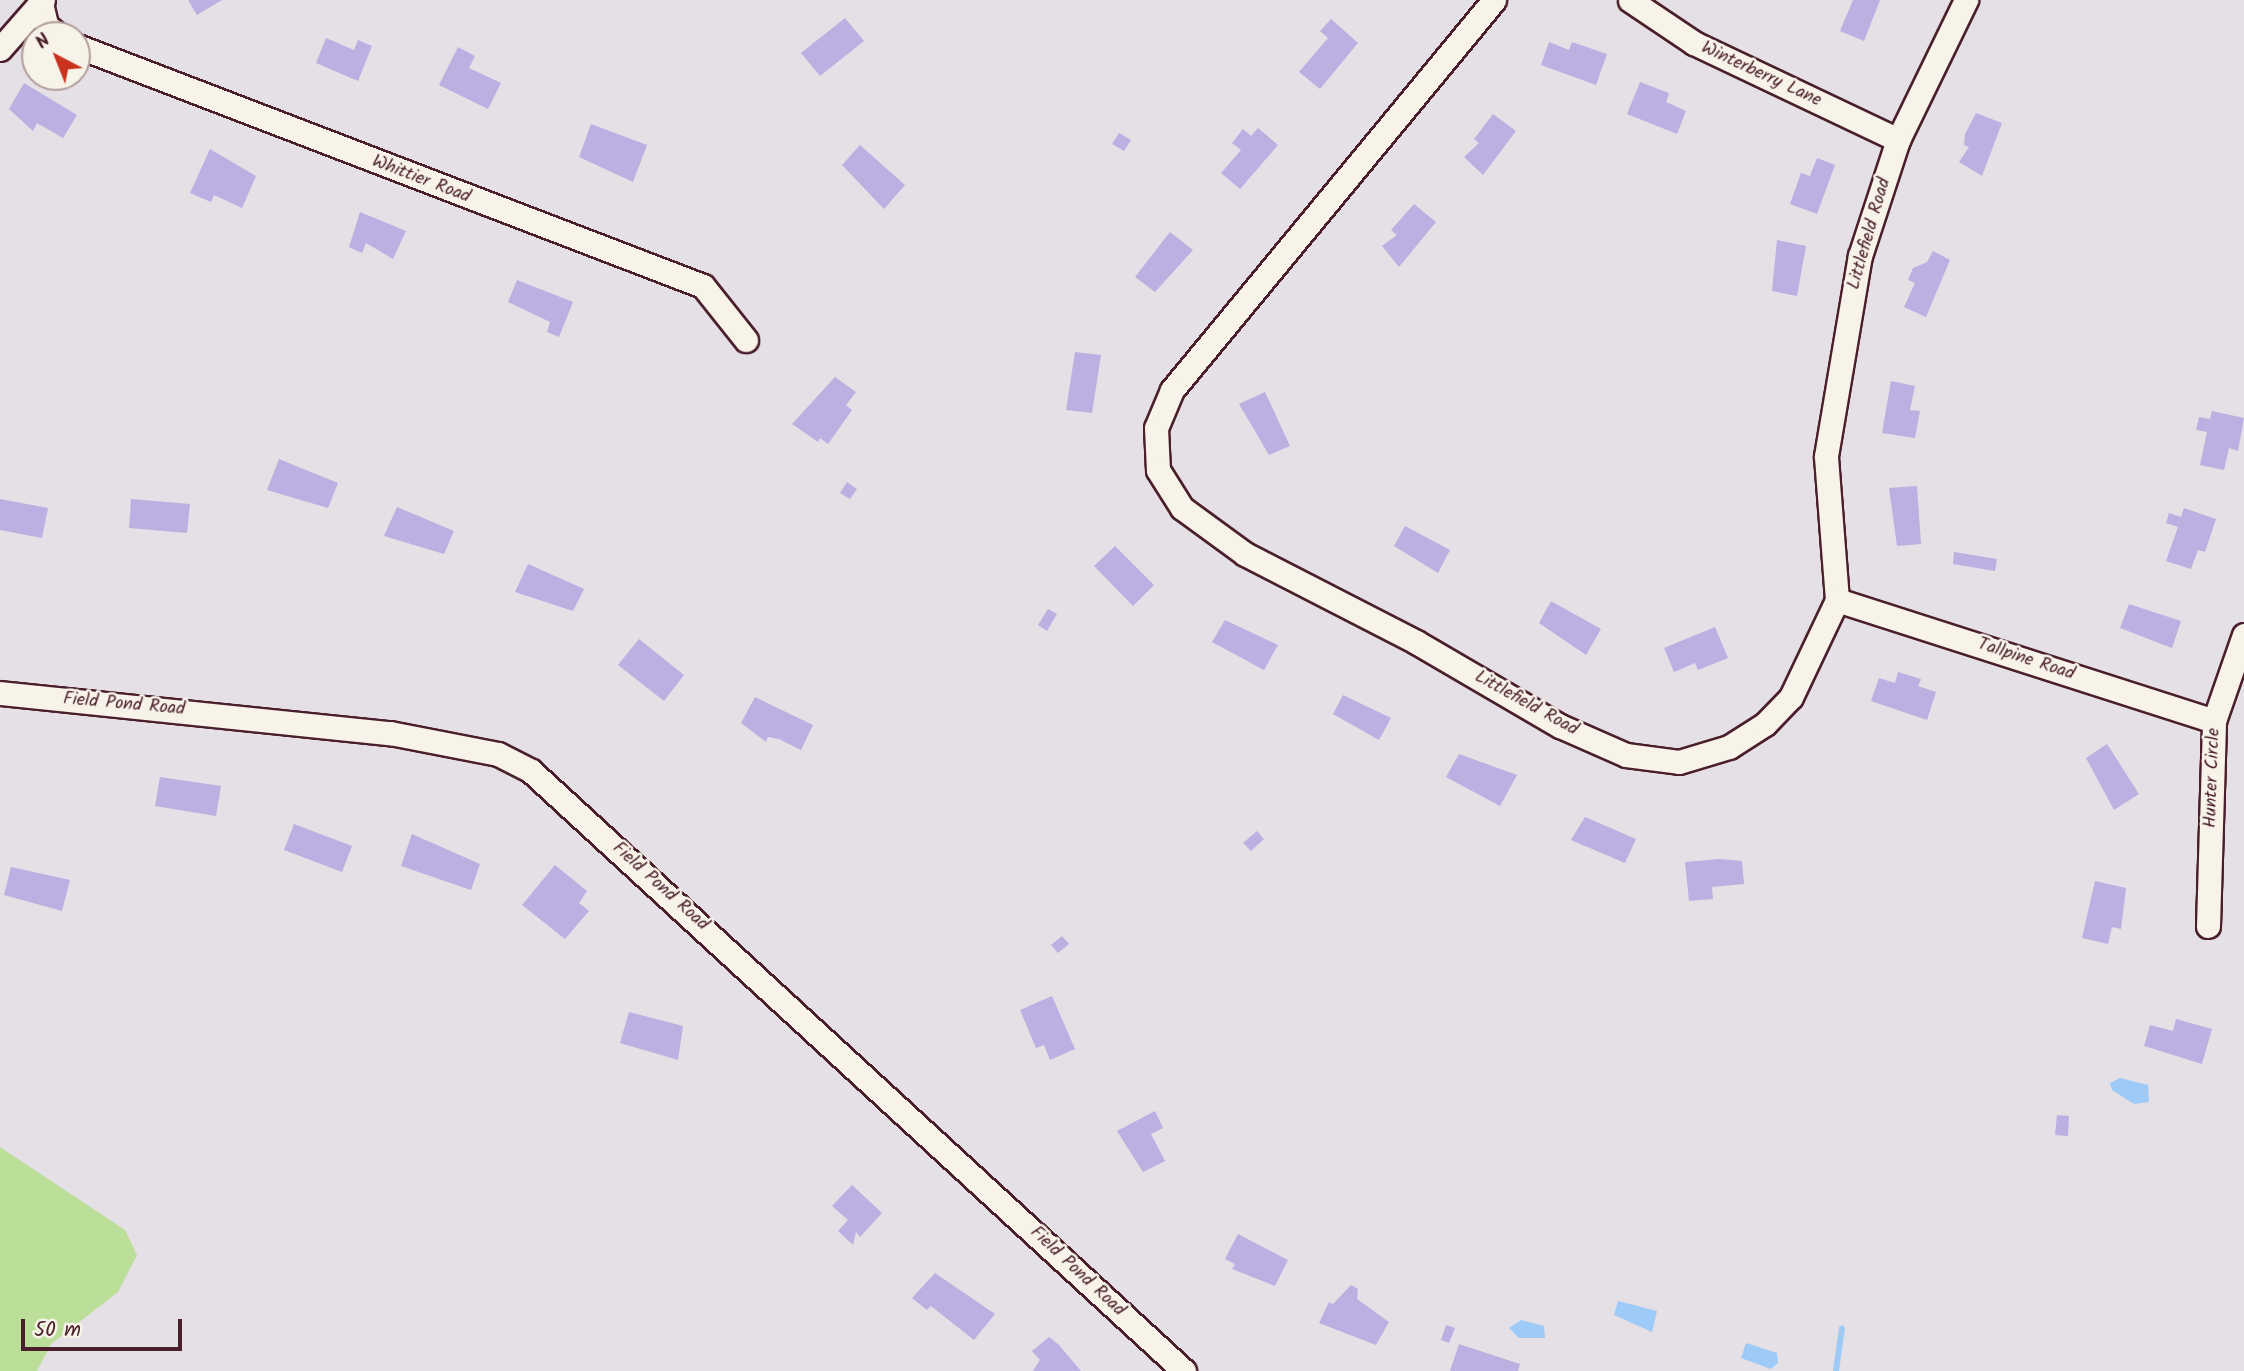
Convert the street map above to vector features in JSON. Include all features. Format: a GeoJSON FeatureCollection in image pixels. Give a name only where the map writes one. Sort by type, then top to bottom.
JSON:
{"type":"FeatureCollection","features":[{"type":"Feature","properties":{"kind":"street","name":"Littlefield Road"},"geometry":{"type":"LineString","coordinates":[[1494,0],[1172,390],[1156,428],[1158,470],[1182,508],[1245,554],[1416,642],[1560,726],[1626,755],[1679,762],[1729,747],[1765,724],[1791,697],[1837,600],[1826,456],[1860,256],[1898,140],[1966,0]]}},
{"type":"Feature","properties":{"kind":"street","name":"Winterberry Lane"},"geometry":{"type":"LineString","coordinates":[[1630,0],[1694,43],[1898,140]]}},
{"type":"Feature","properties":{"kind":"street"},"geometry":{"type":"LineString","coordinates":[[0,49],[42,4]]}},
{"type":"Feature","properties":{"kind":"street","name":"Whittier Road"},"geometry":{"type":"LineString","coordinates":[[91,51],[703,286],[746,340]]}},
{"type":"Feature","properties":{"kind":"street","name":"Tallpine Road"},"geometry":{"type":"LineString","coordinates":[[1837,600],[2214,721]]}},
{"type":"Feature","properties":{"kind":"street","name":"Hunter Circle"},"geometry":{"type":"LineString","coordinates":[[2208,926],[2214,721],[2244,635]]}},
{"type":"Feature","properties":{"kind":"street","name":"Field Pond Road"},"geometry":{"type":"LineString","coordinates":[[0,693],[390,733],[498,754],[531,771],[1184,1371]]}},
{"type":"Feature","properties":{"kind":"green space"},"geometry":{"type":"Polygon","coordinates":[[[0,1147],[125,1230],[137,1255],[118,1292],[51,1344],[37,1371],[0,1371],[0,1147]]]}},
{"type":"Feature","properties":{"kind":"water"},"geometry":{"type":"Polygon","coordinates":[[[2120,1078],[2148,1085],[2149,1102],[2134,1104],[2112,1090],[2110,1083],[2120,1078]]]}},
{"type":"Feature","properties":{"kind":"water"},"geometry":{"type":"Polygon","coordinates":[[[1618,1301],[1657,1311],[1652,1332],[1614,1315],[1618,1301]]]}},
{"type":"Feature","properties":{"kind":"water"},"geometry":{"type":"Polygon","coordinates":[[[1521,1320],[1544,1326],[1545,1338],[1519,1338],[1509,1328],[1521,1320]]]}},
{"type":"Feature","properties":{"kind":"water"},"geometry":{"type":"Polygon","coordinates":[[[1746,1343],[1777,1353],[1778,1363],[1771,1369],[1741,1358],[1746,1343]]]}},
{"type":"Feature","properties":{"kind":"building"},"geometry":{"type":"Polygon","coordinates":[[[188,0],[222,0],[197,15],[188,0]]]}},
{"type":"Feature","properties":{"kind":"building"},"geometry":{"type":"Polygon","coordinates":[[[1853,0],[1880,0],[1864,41],[1840,31],[1853,0]]]}},
{"type":"Feature","properties":{"kind":"building"},"geometry":{"type":"Polygon","coordinates":[[[845,18],[864,41],[820,76],[801,53],[845,18]]]}},
{"type":"Feature","properties":{"kind":"building"},"geometry":{"type":"Polygon","coordinates":[[[1331,19],[1358,43],[1320,89],[1299,72],[1328,38],[1320,31],[1331,19]]]}},
{"type":"Feature","properties":{"kind":"building"},"geometry":{"type":"Polygon","coordinates":[[[326,38],[354,50],[358,40],[372,46],[358,81],[316,63],[326,38]]]}},
{"type":"Feature","properties":{"kind":"building"},"geometry":{"type":"Polygon","coordinates":[[[1549,42],[1569,50],[1572,42],[1607,54],[1596,85],[1541,65],[1549,42]]]}},
{"type":"Feature","properties":{"kind":"building"},"geometry":{"type":"Polygon","coordinates":[[[458,47],[475,56],[469,68],[501,83],[488,109],[439,85],[458,47]]]}},
{"type":"Feature","properties":{"kind":"building"},"geometry":{"type":"Polygon","coordinates":[[[1640,82],[1669,93],[1666,102],[1686,111],[1677,134],[1627,114],[1640,82]]]}},
{"type":"Feature","properties":{"kind":"building"},"geometry":{"type":"Polygon","coordinates":[[[21,88],[21,91],[37,91],[77,115],[63,138],[37,123],[33,131],[9,109],[21,88]]]}},
{"type":"Feature","properties":{"kind":"building"},"geometry":{"type":"Polygon","coordinates":[[[1976,113],[2002,123],[1982,176],[1959,162],[1969,147],[1964,145],[1965,134],[1976,113]]]}},
{"type":"Feature","properties":{"kind":"building"},"geometry":{"type":"Polygon","coordinates":[[[1493,114],[1516,131],[1483,175],[1464,157],[1479,143],[1474,139],[1493,114]]]}},
{"type":"Feature","properties":{"kind":"building"},"geometry":{"type":"Polygon","coordinates":[[[591,124],[647,145],[633,182],[579,157],[591,124]]]}},
{"type":"Feature","properties":{"kind":"building"},"geometry":{"type":"Polygon","coordinates":[[[1258,128],[1278,145],[1240,189],[1221,173],[1241,150],[1232,143],[1243,129],[1251,136],[1258,128]]]}},
{"type":"Feature","properties":{"kind":"building"},"geometry":{"type":"Polygon","coordinates":[[[1119,133],[1131,140],[1124,151],[1112,144],[1119,133]]]}},
{"type":"Feature","properties":{"kind":"building"},"geometry":{"type":"Polygon","coordinates":[[[860,145],[905,185],[884,209],[842,165],[860,145]]]}},
{"type":"Feature","properties":{"kind":"building"},"geometry":{"type":"Polygon","coordinates":[[[210,149],[256,176],[242,208],[214,195],[211,202],[190,193],[210,149]]]}},
{"type":"Feature","properties":{"kind":"building"},"geometry":{"type":"Polygon","coordinates":[[[1817,158],[1835,165],[1817,214],[1790,204],[1801,173],[1810,176],[1817,158]]]}},
{"type":"Feature","properties":{"kind":"building"},"geometry":{"type":"Polygon","coordinates":[[[1414,204],[1436,222],[1399,267],[1382,246],[1397,235],[1391,230],[1414,204]]]}},
{"type":"Feature","properties":{"kind":"building"},"geometry":{"type":"Polygon","coordinates":[[[360,212],[406,231],[393,259],[366,243],[362,253],[349,247],[360,212]]]}},
{"type":"Feature","properties":{"kind":"building"},"geometry":{"type":"Polygon","coordinates":[[[1170,232],[1193,250],[1155,292],[1135,277],[1170,232]]]}},
{"type":"Feature","properties":{"kind":"building"},"geometry":{"type":"Polygon","coordinates":[[[1777,240],[1806,246],[1797,296],[1772,291],[1777,240]]]}},
{"type":"Feature","properties":{"kind":"building"},"geometry":{"type":"Polygon","coordinates":[[[1933,251],[1950,260],[1926,317],[1904,307],[1915,283],[1908,280],[1913,268],[1927,262],[1933,251]]]}},
{"type":"Feature","properties":{"kind":"building"},"geometry":{"type":"Polygon","coordinates":[[[517,280],[573,302],[559,337],[547,332],[550,322],[508,302],[517,280]]]}},
{"type":"Feature","properties":{"kind":"building"},"geometry":{"type":"Polygon","coordinates":[[[1075,352],[1101,355],[1092,413],[1066,410],[1075,352]]]}},
{"type":"Feature","properties":{"kind":"building"},"geometry":{"type":"Polygon","coordinates":[[[835,377],[856,392],[846,405],[852,410],[828,444],[820,438],[818,442],[792,424],[835,377]]]}},
{"type":"Feature","properties":{"kind":"building"},"geometry":{"type":"Polygon","coordinates":[[[1891,381],[1915,386],[1910,410],[1920,411],[1915,438],[1882,433],[1891,381]]]}},
{"type":"Feature","properties":{"kind":"building"},"geometry":{"type":"Polygon","coordinates":[[[1265,392],[1290,446],[1269,455],[1239,404],[1265,392]]]}},
{"type":"Feature","properties":{"kind":"building"},"geometry":{"type":"Polygon","coordinates":[[[2212,411],[2244,418],[2238,451],[2229,448],[2224,470],[2200,465],[2207,432],[2196,430],[2199,417],[2210,419],[2212,411]]]}},
{"type":"Feature","properties":{"kind":"building"},"geometry":{"type":"Polygon","coordinates":[[[279,459],[338,483],[328,508],[267,490],[279,459]]]}},
{"type":"Feature","properties":{"kind":"building"},"geometry":{"type":"Polygon","coordinates":[[[847,482],[857,489],[850,499],[840,493],[847,482]]]}},
{"type":"Feature","properties":{"kind":"building"},"geometry":{"type":"Polygon","coordinates":[[[1917,486],[1921,544],[1897,546],[1889,488],[1917,486]]]}},
{"type":"Feature","properties":{"kind":"building"},"geometry":{"type":"Polygon","coordinates":[[[0,499],[48,508],[42,538],[0,530],[0,499]]]}},
{"type":"Feature","properties":{"kind":"building"},"geometry":{"type":"Polygon","coordinates":[[[131,499],[190,504],[187,533],[129,528],[131,499]]]}},
{"type":"Feature","properties":{"kind":"building"},"geometry":{"type":"Polygon","coordinates":[[[397,507],[454,531],[444,554],[384,536],[397,507]]]}},
{"type":"Feature","properties":{"kind":"building"},"geometry":{"type":"Polygon","coordinates":[[[2184,508],[2216,519],[2205,552],[2198,550],[2191,569],[2166,561],[2178,527],[2166,523],[2169,513],[2181,517],[2184,508]]]}},
{"type":"Feature","properties":{"kind":"building"},"geometry":{"type":"Polygon","coordinates":[[[1405,526],[1450,550],[1438,573],[1394,546],[1405,526]]]}},
{"type":"Feature","properties":{"kind":"building"},"geometry":{"type":"Polygon","coordinates":[[[1115,546],[1154,585],[1133,606],[1094,566],[1115,546]]]}},
{"type":"Feature","properties":{"kind":"building"},"geometry":{"type":"Polygon","coordinates":[[[1954,552],[1997,559],[1995,571],[1953,564],[1954,552]]]}},
{"type":"Feature","properties":{"kind":"building"},"geometry":{"type":"Polygon","coordinates":[[[528,564],[584,589],[573,611],[515,592],[528,564]]]}},
{"type":"Feature","properties":{"kind":"building"},"geometry":{"type":"Polygon","coordinates":[[[1551,601],[1601,629],[1586,655],[1539,623],[1551,601]]]}},
{"type":"Feature","properties":{"kind":"building"},"geometry":{"type":"Polygon","coordinates":[[[2129,604],[2181,621],[2172,648],[2120,628],[2129,604]]]}},
{"type":"Feature","properties":{"kind":"building"},"geometry":{"type":"Polygon","coordinates":[[[1048,609],[1057,614],[1047,631],[1038,625],[1048,609]]]}},
{"type":"Feature","properties":{"kind":"building"},"geometry":{"type":"Polygon","coordinates":[[[1225,620],[1278,645],[1264,670],[1212,642],[1225,620]]]}},
{"type":"Feature","properties":{"kind":"building"},"geometry":{"type":"Polygon","coordinates":[[[1715,627],[1728,658],[1698,670],[1695,663],[1674,672],[1664,648],[1715,627]]]}},
{"type":"Feature","properties":{"kind":"building"},"geometry":{"type":"Polygon","coordinates":[[[639,639],[684,675],[664,701],[618,665],[639,639]]]}},
{"type":"Feature","properties":{"kind":"building"},"geometry":{"type":"Polygon","coordinates":[[[1898,672],[1921,679],[1918,686],[1936,692],[1927,720],[1871,701],[1879,678],[1895,683],[1898,672]]]}},
{"type":"Feature","properties":{"kind":"building"},"geometry":{"type":"Polygon","coordinates":[[[1343,695],[1391,718],[1379,740],[1333,714],[1343,695]]]}},
{"type":"Feature","properties":{"kind":"building"},"geometry":{"type":"Polygon","coordinates":[[[755,697],[813,725],[801,750],[779,739],[768,737],[766,742],[741,723],[755,697]]]}},
{"type":"Feature","properties":{"kind":"building"},"geometry":{"type":"Polygon","coordinates":[[[2107,744],[2139,794],[2114,810],[2086,758],[2107,744]]]}},
{"type":"Feature","properties":{"kind":"building"},"geometry":{"type":"Polygon","coordinates":[[[1459,754],[1517,775],[1500,806],[1446,777],[1459,754]]]}},
{"type":"Feature","properties":{"kind":"building"},"geometry":{"type":"Polygon","coordinates":[[[160,777],[221,786],[216,816],[155,806],[160,777]]]}},
{"type":"Feature","properties":{"kind":"building"},"geometry":{"type":"Polygon","coordinates":[[[1585,817],[1636,839],[1625,863],[1571,840],[1585,817]]]}},
{"type":"Feature","properties":{"kind":"building"},"geometry":{"type":"Polygon","coordinates":[[[294,824],[352,846],[342,872],[284,850],[294,824]]]}},
{"type":"Feature","properties":{"kind":"building"},"geometry":{"type":"Polygon","coordinates":[[[1257,831],[1264,839],[1251,851],[1243,843],[1257,831]]]}},
{"type":"Feature","properties":{"kind":"building"},"geometry":{"type":"Polygon","coordinates":[[[412,834],[480,864],[471,890],[401,866],[412,834]]]}},
{"type":"Feature","properties":{"kind":"building"},"geometry":{"type":"Polygon","coordinates":[[[1720,859],[1742,861],[1744,884],[1712,887],[1713,899],[1689,901],[1685,862],[1720,859]]]}},
{"type":"Feature","properties":{"kind":"building"},"geometry":{"type":"Polygon","coordinates":[[[555,865],[587,891],[579,903],[589,911],[565,939],[522,905],[555,865]]]}},
{"type":"Feature","properties":{"kind":"building"},"geometry":{"type":"Polygon","coordinates":[[[11,867],[70,880],[62,911],[4,895],[11,867]]]}},
{"type":"Feature","properties":{"kind":"building"},"geometry":{"type":"Polygon","coordinates":[[[2095,881],[2126,888],[2121,929],[2112,927],[2108,944],[2082,938],[2095,881]]]}},
{"type":"Feature","properties":{"kind":"building"},"geometry":{"type":"Polygon","coordinates":[[[1062,936],[1069,944],[1058,953],[1051,945],[1062,936]]]}},
{"type":"Feature","properties":{"kind":"building"},"geometry":{"type":"Polygon","coordinates":[[[1052,996],[1075,1049],[1050,1060],[1044,1045],[1036,1048],[1020,1010],[1052,996]]]}},
{"type":"Feature","properties":{"kind":"building"},"geometry":{"type":"Polygon","coordinates":[[[629,1012],[683,1026],[678,1060],[620,1043],[629,1012]]]}},
{"type":"Feature","properties":{"kind":"building"},"geometry":{"type":"Polygon","coordinates":[[[2176,1019],[2212,1029],[2202,1064],[2144,1046],[2150,1025],[2173,1031],[2176,1019]]]}},
{"type":"Feature","properties":{"kind":"building"},"geometry":{"type":"Polygon","coordinates":[[[1155,1111],[1163,1128],[1151,1134],[1165,1161],[1143,1172],[1117,1131],[1155,1111]]]}},
{"type":"Feature","properties":{"kind":"building"},"geometry":{"type":"Polygon","coordinates":[[[2057,1115],[2069,1116],[2068,1136],[2055,1135],[2057,1115]]]}},
{"type":"Feature","properties":{"kind":"building"},"geometry":{"type":"Polygon","coordinates":[[[852,1185],[882,1213],[860,1237],[856,1232],[853,1245],[838,1231],[848,1220],[832,1206],[852,1185]]]}},
{"type":"Feature","properties":{"kind":"building"},"geometry":{"type":"Polygon","coordinates":[[[1238,1234],[1288,1260],[1275,1286],[1232,1269],[1235,1264],[1225,1259],[1238,1234]]]}},
{"type":"Feature","properties":{"kind":"building"},"geometry":{"type":"Polygon","coordinates":[[[935,1273],[995,1314],[974,1340],[931,1306],[927,1310],[912,1298],[935,1273]]]}},
{"type":"Feature","properties":{"kind":"building"},"geometry":{"type":"Polygon","coordinates":[[[1351,1285],[1358,1289],[1357,1299],[1389,1322],[1376,1345],[1319,1323],[1329,1302],[1333,1304],[1351,1285]]]}},
{"type":"Feature","properties":{"kind":"building"},"geometry":{"type":"Polygon","coordinates":[[[1446,1325],[1455,1328],[1449,1343],[1441,1340],[1446,1325]]]}},
{"type":"Feature","properties":{"kind":"building"},"geometry":{"type":"Polygon","coordinates":[[[1049,1337],[1081,1371],[1033,1371],[1040,1360],[1032,1351],[1049,1337]]]}},
{"type":"Feature","properties":{"kind":"building"},"geometry":{"type":"Polygon","coordinates":[[[1459,1344],[1520,1364],[1518,1371],[1450,1371],[1459,1344]]]}},
{"type":"Feature","properties":{"kind":"waterway"},"geometry":{"type":"LineString","coordinates":[[1836,1371],[1842,1328]]}}]}
